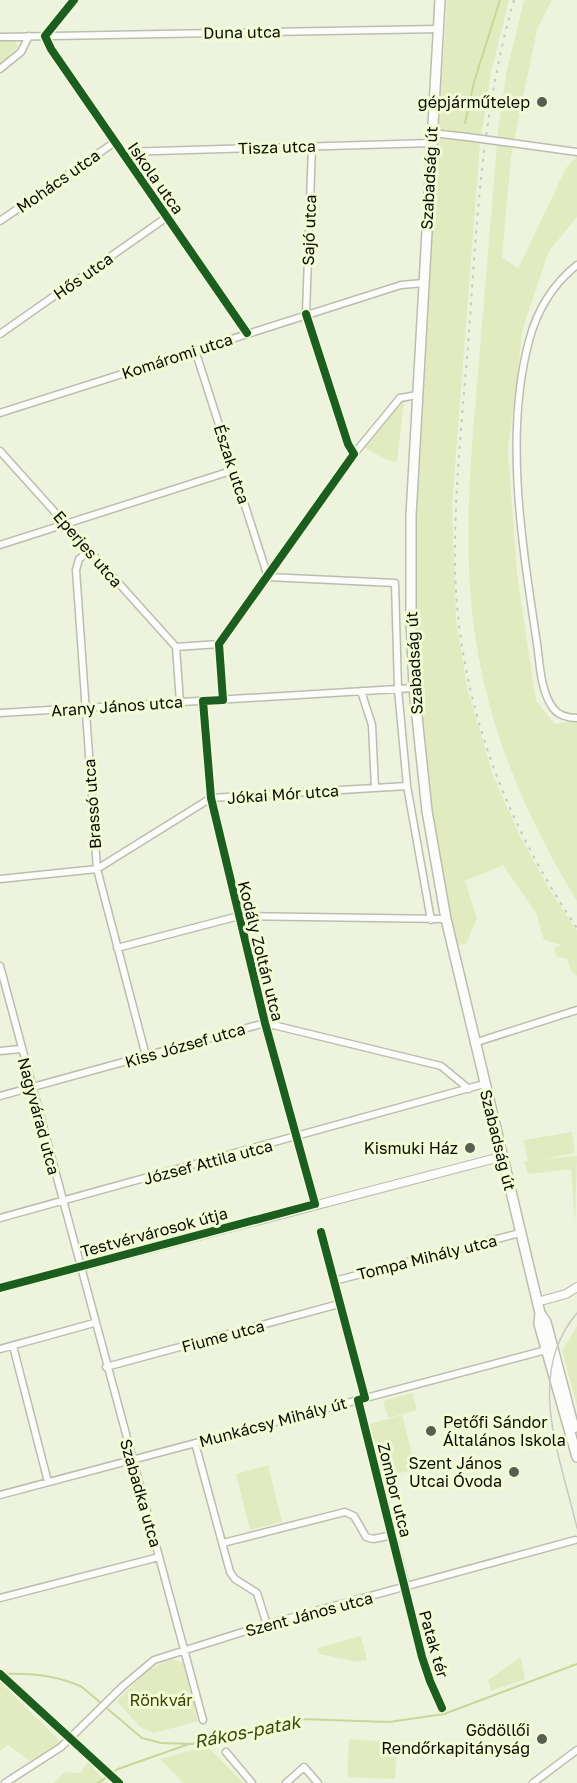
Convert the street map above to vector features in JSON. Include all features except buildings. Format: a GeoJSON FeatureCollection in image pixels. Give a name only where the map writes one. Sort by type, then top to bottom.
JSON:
{"type":"FeatureCollection","features":[{"type":"Feature","properties":{"kind":"main road","name":"Szabadság út"},"geometry":{"type":"LineString","coordinates":[[440,0],[410,550],[414,688],[426,801],[446,919],[537,1302],[546,1322],[577,1439]]}},
{"type":"Feature","properties":{"kind":"main road","name":"Szabadság út"},"geometry":{"type":"LineString","coordinates":[[540,1313],[539,1324],[577,1457]]}},
{"type":"Feature","properties":{"kind":"street"},"geometry":{"type":"LineString","coordinates":[[45,36],[74,0]]}},
{"type":"Feature","properties":{"kind":"street","name":"Duna utca"},"geometry":{"type":"LineString","coordinates":[[0,37],[438,29]]}},
{"type":"Feature","properties":{"kind":"street"},"geometry":{"type":"LineString","coordinates":[[0,69],[21,52],[29,36]]}},
{"type":"Feature","properties":{"kind":"street","name":"Iskola utca"},"geometry":{"type":"LineString","coordinates":[[45,36],[247,333]]}},
{"type":"Feature","properties":{"kind":"street","name":"Tisza utca"},"geometry":{"type":"LineString","coordinates":[[122,152],[312,146],[467,137],[577,152]]}},
{"type":"Feature","properties":{"kind":"street","name":"Mohács utca"},"geometry":{"type":"LineString","coordinates":[[0,221],[115,142]]}},
{"type":"Feature","properties":{"kind":"street","name":"Sajó utca"},"geometry":{"type":"LineString","coordinates":[[312,146],[306,314],[348,444],[354,454]]}},
{"type":"Feature","properties":{"kind":"street","name":"Hős utca"},"geometry":{"type":"LineString","coordinates":[[0,334],[167,217]]}},
{"type":"Feature","properties":{"kind":"street"},"geometry":{"type":"LineString","coordinates":[[577,265],[559,281],[536,319],[524,362],[517,427],[528,580],[544,687],[555,710],[562,715],[577,718]]}},
{"type":"Feature","properties":{"kind":"street","name":"Komáromi utca"},"geometry":{"type":"LineString","coordinates":[[0,413],[306,314],[401,285],[424,283]]}},
{"type":"Feature","properties":{"kind":"street","name":"Észak utca"},"geometry":{"type":"LineString","coordinates":[[195,350],[268,577]]}},
{"type":"Feature","properties":{"kind":"street"},"geometry":{"type":"LineString","coordinates":[[223,700],[219,644],[354,454],[400,398],[417,395]]}},
{"type":"Feature","properties":{"kind":"street","name":"Eperjes utca"},"geometry":{"type":"LineString","coordinates":[[0,451],[176,647]]}},
{"type":"Feature","properties":{"kind":"street"},"geometry":{"type":"LineString","coordinates":[[0,545],[234,470]]}},
{"type":"Feature","properties":{"kind":"street","name":"Brassó utca"},"geometry":{"type":"LineString","coordinates":[[89,551],[79,559],[76,570],[97,869],[146,1056]]}},
{"type":"Feature","properties":{"kind":"street","name":"Szabadság út"},"geometry":{"type":"LineString","coordinates":[[268,577],[395,583],[398,689],[407,786],[431,920]]}},
{"type":"Feature","properties":{"kind":"street"},"geometry":{"type":"LineString","coordinates":[[180,702],[176,647],[219,644]]}},
{"type":"Feature","properties":{"kind":"street","name":"Arany János utca"},"geometry":{"type":"LineString","coordinates":[[0,714],[414,688]]}},
{"type":"Feature","properties":{"kind":"street"},"geometry":{"type":"LineString","coordinates":[[361,691],[372,724],[375,788]]}},
{"type":"Feature","properties":{"kind":"street","name":"Kodály Zoltán utca"},"geometry":{"type":"LineString","coordinates":[[203,701],[211,798],[265,1023],[315,1204]]}},
{"type":"Feature","properties":{"kind":"street","name":"Jókai Mór utca"},"geometry":{"type":"LineString","coordinates":[[0,879],[97,869],[211,798],[407,786]]}},
{"type":"Feature","properties":{"kind":"street"},"geometry":{"type":"LineString","coordinates":[[117,948],[239,916],[446,919]]}},
{"type":"Feature","properties":{"kind":"street","name":"Nagyvárad utca"},"geometry":{"type":"LineString","coordinates":[[0,966],[80,1266]]}},
{"type":"Feature","properties":{"kind":"street"},"geometry":{"type":"LineString","coordinates":[[474,1043],[577,1010]]}},
{"type":"Feature","properties":{"kind":"street","name":"Kiss József utca"},"geometry":{"type":"LineString","coordinates":[[0,1096],[265,1023],[441,1066],[469,1089]]}},
{"type":"Feature","properties":{"kind":"street"},"geometry":{"type":"LineString","coordinates":[[0,1051],[21,1049]]}},
{"type":"Feature","properties":{"kind":"street","name":"József Attila utca"},"geometry":{"type":"LineString","coordinates":[[0,1218],[297,1138],[484,1084]]}},
{"type":"Feature","properties":{"kind":"street","name":"Testvérvárosok útja"},"geometry":{"type":"LineString","coordinates":[[0,1287],[504,1156]]}},
{"type":"Feature","properties":{"kind":"street","name":"Zombor utca"},"geometry":{"type":"LineString","coordinates":[[321,1232],[406,1587]]}},
{"type":"Feature","properties":{"kind":"street","name":"Tompa Mihály utca"},"geometry":{"type":"LineString","coordinates":[[334,1281],[520,1233]]}},
{"type":"Feature","properties":{"kind":"street","name":"Szabadka utca"},"geometry":{"type":"LineString","coordinates":[[80,1266],[203,1720]]}},
{"type":"Feature","properties":{"kind":"street"},"geometry":{"type":"LineString","coordinates":[[537,1302],[566,1294],[577,1287]]}},
{"type":"Feature","properties":{"kind":"street","name":"Fiume utca"},"geometry":{"type":"LineString","coordinates":[[106,1367],[339,1304]]}},
{"type":"Feature","properties":{"kind":"street"},"geometry":{"type":"LineString","coordinates":[[0,1349],[94,1323]]}},
{"type":"Feature","properties":{"kind":"street"},"geometry":{"type":"LineString","coordinates":[[13,1346],[48,1482]]}},
{"type":"Feature","properties":{"kind":"street","name":"Munkácsy Mihály út"},"geometry":{"type":"LineString","coordinates":[[0,1495],[546,1350]]}},
{"type":"Feature","properties":{"kind":"street"},"geometry":{"type":"LineString","coordinates":[[195,1443],[231,1575],[257,1593],[267,1625]]}},
{"type":"Feature","properties":{"kind":"street"},"geometry":{"type":"LineString","coordinates":[[223,1543],[345,1512],[352,1514],[359,1529],[369,1538],[393,1535]]}},
{"type":"Feature","properties":{"kind":"street","name":"Szent János utca"},"geometry":{"type":"LineString","coordinates":[[5,1783],[71,1739],[154,1660],[267,1625],[575,1540]]}},
{"type":"Feature","properties":{"kind":"street"},"geometry":{"type":"LineString","coordinates":[[0,1598],[159,1557]]}},
{"type":"Feature","properties":{"kind":"street"},"geometry":{"type":"LineString","coordinates":[[0,1674],[118,1783]]}},
{"type":"Feature","properties":{"kind":"street"},"geometry":{"type":"LineString","coordinates":[[533,1783],[577,1750]]}},
{"type":"Feature","properties":{"kind":"street"},"geometry":{"type":"LineString","coordinates":[[226,1752],[252,1783]]}},
{"type":"Feature","properties":{"kind":"street"},"geometry":{"type":"LineString","coordinates":[[286,1783],[304,1767],[318,1783]]}},
{"type":"Feature","properties":{"kind":"green space"},"geometry":{"type":"Polygon","coordinates":[[[447,0],[509,0],[491,72],[480,144],[452,507],[456,619],[467,687],[493,775],[519,834],[548,887],[577,931],[577,976],[571,971],[567,959],[556,956],[554,948],[561,945],[544,940],[536,913],[503,865],[465,881],[477,918],[466,944],[457,945],[438,862],[427,781],[415,663],[413,539],[447,0]]]}},
{"type":"Feature","properties":{"kind":"green space"},"geometry":{"type":"Polygon","coordinates":[[[524,0],[552,0],[537,29],[511,157],[502,257],[518,269],[566,168],[577,156],[577,217],[549,251],[523,328],[508,450],[517,574],[536,701],[555,724],[577,720],[577,901],[529,813],[493,718],[478,653],[470,583],[468,548],[470,478],[498,132],[506,75],[524,0]]]}},
{"type":"Feature","properties":{"kind":"green space"},"geometry":{"type":"Polygon","coordinates":[[[0,41],[15,41],[18,47],[0,64],[0,41]]]}},
{"type":"Feature","properties":{"kind":"green space"},"geometry":{"type":"Polygon","coordinates":[[[404,400],[397,462],[387,460],[365,448],[404,400]]]}},
{"type":"Feature","properties":{"kind":"green space"},"geometry":{"type":"Polygon","coordinates":[[[572,1132],[575,1153],[544,1159],[577,1156],[575,1224],[571,1169],[528,1174],[524,1161],[528,1161],[524,1140],[572,1132]]]}},
{"type":"Feature","properties":{"kind":"green space"},"geometry":{"type":"Polygon","coordinates":[[[577,1326],[577,1406],[562,1351],[577,1326]]]}},
{"type":"Feature","properties":{"kind":"green space"},"geometry":{"type":"Polygon","coordinates":[[[413,1393],[417,1410],[388,1418],[383,1401],[413,1393]]]}},
{"type":"Feature","properties":{"kind":"green space"},"geometry":{"type":"Polygon","coordinates":[[[402,1415],[416,1469],[384,1477],[370,1424],[402,1415]]]}},
{"type":"Feature","properties":{"kind":"green space"},"geometry":{"type":"Polygon","coordinates":[[[268,1465],[282,1522],[250,1530],[236,1474],[268,1465]]]}},
{"type":"Feature","properties":{"kind":"green space"},"geometry":{"type":"Polygon","coordinates":[[[361,1636],[367,1660],[358,1662],[319,1654],[317,1648],[361,1636]]]}},
{"type":"Feature","properties":{"kind":"green space"},"geometry":{"type":"Polygon","coordinates":[[[521,1657],[525,1679],[491,1691],[488,1680],[521,1657]]]}},
{"type":"Feature","properties":{"kind":"green space","name":"Rönkvár"},"geometry":{"type":"Polygon","coordinates":[[[172,1659],[183,1663],[198,1721],[154,1733],[139,1726],[117,1701],[148,1670],[172,1659]]]}},
{"type":"Feature","properties":{"kind":"green space"},"geometry":{"type":"Polygon","coordinates":[[[0,1681],[61,1742],[30,1761],[8,1745],[0,1751],[0,1681]]]}},
{"type":"Feature","properties":{"kind":"green space"},"geometry":{"type":"Polygon","coordinates":[[[349,1739],[397,1742],[395,1779],[347,1777],[349,1739]]]}},
{"type":"Feature","properties":{"kind":"green space"},"geometry":{"type":"Polygon","coordinates":[[[207,1746],[244,1783],[183,1783],[160,1759],[207,1746]]]}},
{"type":"Feature","properties":{"kind":"green space"},"geometry":{"type":"Polygon","coordinates":[[[88,1762],[105,1781],[103,1783],[54,1783],[64,1772],[80,1773],[88,1762]]]}},
{"type":"Feature","properties":{"kind":"waterway"},"geometry":{"type":"LineString","coordinates":[[465,123],[474,82],[500,0]]}},
{"type":"Feature","properties":{"kind":"waterway","name":"Rákos-patak"},"geometry":{"type":"LineString","coordinates":[[3,1674],[43,1676],[73,1683],[82,1687],[142,1738],[161,1743],[192,1744],[299,1719],[389,1722],[444,1714],[577,1664]]}},
{"type":"Feature","properties":{"kind":"waterway"},"geometry":{"type":"LineString","coordinates":[[98,1783],[118,1769],[189,1744]]}},
{"type":"Feature","properties":{"kind":"tram line"},"geometry":{"type":"LineString","coordinates":[[577,1313],[561,1337],[552,1363],[549,1390],[556,1446],[577,1528]]}},
{"type":"Feature","properties":{"kind":"railway"},"geometry":{"type":"LineString","coordinates":[[514,0],[495,79],[479,198],[456,506],[455,568],[458,616],[465,664],[490,757],[507,801],[528,845],[577,928]]}},
{"type":"Feature","properties":{"kind":"cycle path"},"geometry":{"type":"LineString","coordinates":[[74,0],[45,36],[51,49],[247,333]]}},
{"type":"Feature","properties":{"kind":"cycle path"},"geometry":{"type":"LineString","coordinates":[[0,1288],[315,1204],[265,1023],[211,798],[203,701],[223,700],[219,644],[354,454],[348,444],[306,314]]}},
{"type":"Feature","properties":{"kind":"cycle path","name":"Patak tér"},"geometry":{"type":"LineString","coordinates":[[321,1232],[365,1398],[358,1400],[422,1657],[442,1708]]}},
{"type":"Feature","properties":{"kind":"cycle path"},"geometry":{"type":"LineString","coordinates":[[0,1674],[119,1783]]}},
{"type":"Feature","properties":{"kind":"place","name":"gépjárműtelep"},"geometry":{"type":"Point","coordinates":[542,102]}},
{"type":"Feature","properties":{"kind":"place","name":"Kismuki Ház"},"geometry":{"type":"Point","coordinates":[470,1148]}},
{"type":"Feature","properties":{"kind":"place","name":"Petőfi Sándor Általános Iskola"},"geometry":{"type":"Point","coordinates":[431,1431]}},
{"type":"Feature","properties":{"kind":"place","name":"Szent János Utcai Óvoda"},"geometry":{"type":"Point","coordinates":[514,1472]}},
{"type":"Feature","properties":{"kind":"place","name":"Gödöllői Rendőrkapitányság"},"geometry":{"type":"Point","coordinates":[542,1739]}}]}
